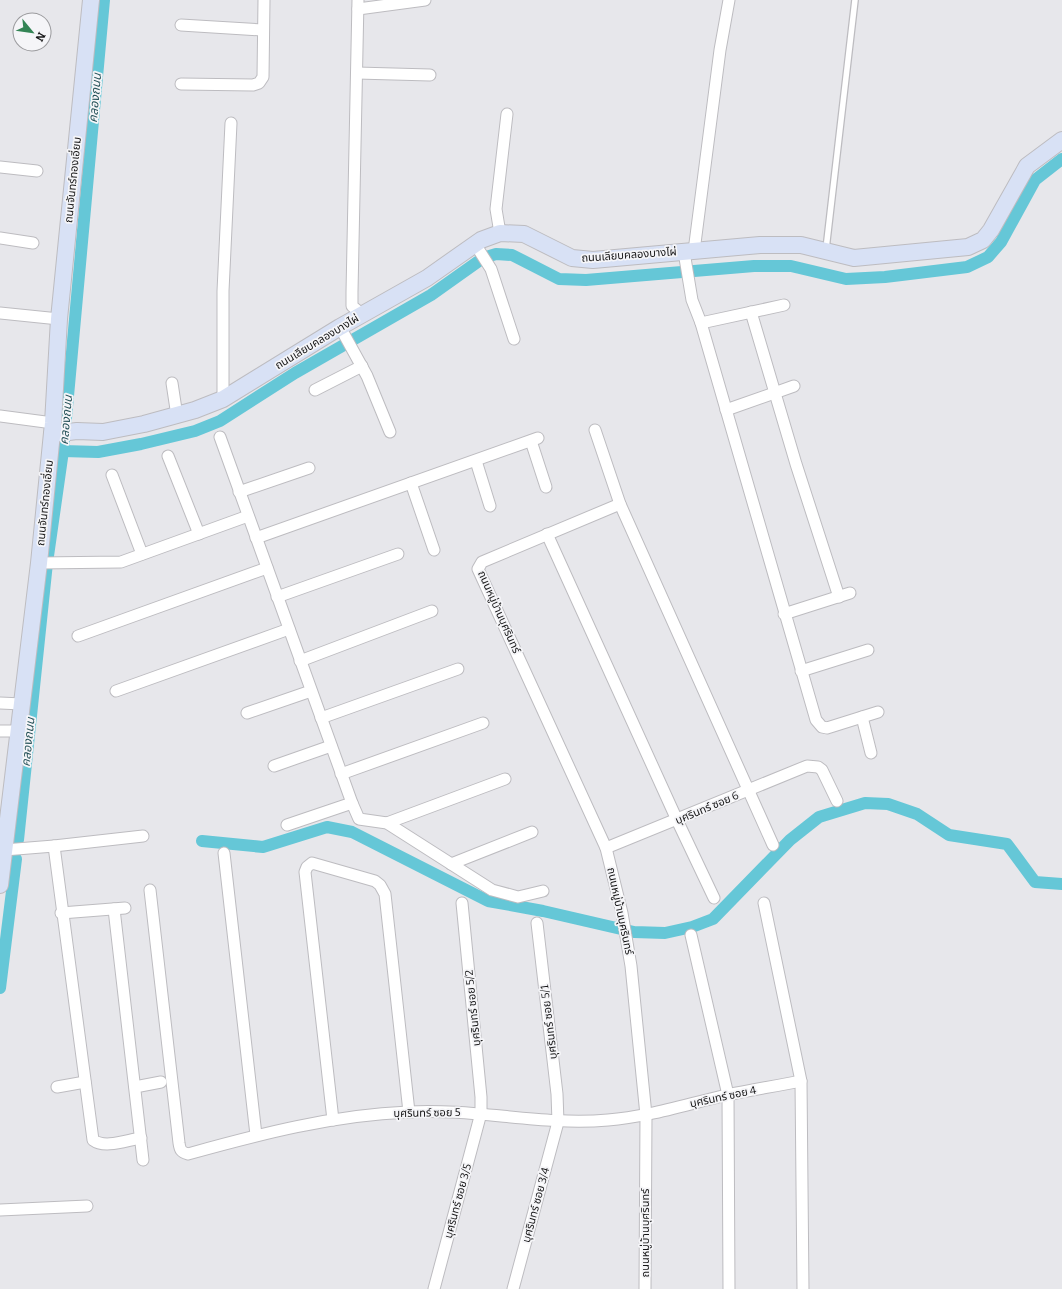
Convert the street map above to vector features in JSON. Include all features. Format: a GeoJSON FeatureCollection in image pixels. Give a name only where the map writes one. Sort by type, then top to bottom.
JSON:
{"type":"FeatureCollection","features":[{"type":"Feature","properties":{"kind":"street","name":"ถนนจันทร์ทองเอี่ยม"},"geometry":{"type":"LineString","coordinates":[[0,885],[7,845],[5,804],[22,704],[55,430],[59,318],[91,0]]}},
{"type":"Feature","properties":{"kind":"street"},"geometry":{"type":"LineString","coordinates":[[181,84],[259,83],[263,77],[262,30],[264,0]]}},
{"type":"Feature","properties":{"kind":"street"},"geometry":{"type":"LineString","coordinates":[[363,315],[352,306],[358,4],[424,0]]}},
{"type":"Feature","properties":{"kind":"street"},"geometry":{"type":"LineString","coordinates":[[729,0],[688,255],[689,286],[816,720],[822,727],[827,728],[878,712]]}},
{"type":"Feature","properties":{"kind":"street"},"geometry":{"type":"LineString","coordinates":[[181,25],[262,30]]}},
{"type":"Feature","properties":{"kind":"street"},"geometry":{"type":"LineString","coordinates":[[356,72],[430,75]]}},
{"type":"Feature","properties":{"kind":"street"},"geometry":{"type":"LineString","coordinates":[[500,234],[496,209],[507,114]]}},
{"type":"Feature","properties":{"kind":"street"},"geometry":{"type":"LineString","coordinates":[[223,399],[223,291],[231,123]]}},
{"type":"Feature","properties":{"kind":"street","name":"ถนนเลียบคลองบางไผ่"},"geometry":{"type":"LineString","coordinates":[[55,430],[103,432],[177,416],[223,399],[343,332],[363,315],[477,248],[481,240],[500,234],[524,234],[572,258],[593,260],[688,255],[760,245],[801,245],[854,258],[968,247],[983,240],[991,230],[1027,166],[1062,140]]}},
{"type":"Feature","properties":{"kind":"street"},"geometry":{"type":"LineString","coordinates":[[0,167],[37,171]]}},
{"type":"Feature","properties":{"kind":"street"},"geometry":{"type":"LineString","coordinates":[[0,238],[33,243]]}},
{"type":"Feature","properties":{"kind":"street"},"geometry":{"type":"LineString","coordinates":[[477,248],[486,262],[498,290],[514,339]]}},
{"type":"Feature","properties":{"kind":"street"},"geometry":{"type":"LineString","coordinates":[[701,324],[784,305]]}},
{"type":"Feature","properties":{"kind":"street"},"geometry":{"type":"LineString","coordinates":[[751,312],[839,597]]}},
{"type":"Feature","properties":{"kind":"street"},"geometry":{"type":"LineString","coordinates":[[0,313],[59,318]]}},
{"type":"Feature","properties":{"kind":"street"},"geometry":{"type":"LineString","coordinates":[[343,332],[362,366],[390,432]]}},
{"type":"Feature","properties":{"kind":"street"},"geometry":{"type":"LineString","coordinates":[[315,390],[362,366]]}},
{"type":"Feature","properties":{"kind":"street"},"geometry":{"type":"LineString","coordinates":[[172,383],[177,416]]}},
{"type":"Feature","properties":{"kind":"street"},"geometry":{"type":"LineString","coordinates":[[726,410],[794,386]]}},
{"type":"Feature","properties":{"kind":"street"},"geometry":{"type":"LineString","coordinates":[[0,416],[55,430]]}},
{"type":"Feature","properties":{"kind":"street"},"geometry":{"type":"LineString","coordinates":[[595,430],[620,504],[773,845]]}},
{"type":"Feature","properties":{"kind":"street"},"geometry":{"type":"LineString","coordinates":[[220,437],[341,774],[359,819],[387,823],[492,890],[518,897],[543,891]]}},
{"type":"Feature","properties":{"kind":"street"},"geometry":{"type":"LineString","coordinates":[[256,538],[476,461],[534,439],[546,487]]}},
{"type":"Feature","properties":{"kind":"street"},"geometry":{"type":"LineString","coordinates":[[168,456],[199,534]]}},
{"type":"Feature","properties":{"kind":"street"},"geometry":{"type":"LineString","coordinates":[[476,461],[490,506]]}},
{"type":"Feature","properties":{"kind":"street"},"geometry":{"type":"LineString","coordinates":[[240,492],[309,468]]}},
{"type":"Feature","properties":{"kind":"street"},"geometry":{"type":"LineString","coordinates":[[112,476],[142,554]]}},
{"type":"Feature","properties":{"kind":"street"},"geometry":{"type":"LineString","coordinates":[[411,484],[434,550]]}},
{"type":"Feature","properties":{"kind":"street"},"geometry":{"type":"LineString","coordinates":[[620,504],[547,534],[714,898]]}},
{"type":"Feature","properties":{"kind":"street"},"geometry":{"type":"LineString","coordinates":[[39,563],[121,562],[248,516]]}},
{"type":"Feature","properties":{"kind":"street","name":"ถนนหมู่บ้านบุศรินทร์"},"geometry":{"type":"LineString","coordinates":[[547,534],[482,562],[479,565],[479,572],[606,848],[622,913],[628,939],[646,1115],[645,1289]]}},
{"type":"Feature","properties":{"kind":"street"},"geometry":{"type":"LineString","coordinates":[[277,597],[398,554]]}},
{"type":"Feature","properties":{"kind":"street"},"geometry":{"type":"LineString","coordinates":[[78,636],[267,568]]}},
{"type":"Feature","properties":{"kind":"street"},"geometry":{"type":"LineString","coordinates":[[784,614],[850,593]]}},
{"type":"Feature","properties":{"kind":"street"},"geometry":{"type":"LineString","coordinates":[[300,660],[432,612]]}},
{"type":"Feature","properties":{"kind":"street"},"geometry":{"type":"LineString","coordinates":[[116,691],[289,629]]}},
{"type":"Feature","properties":{"kind":"street"},"geometry":{"type":"LineString","coordinates":[[801,671],[868,650]]}},
{"type":"Feature","properties":{"kind":"street"},"geometry":{"type":"LineString","coordinates":[[321,718],[458,669]]}},
{"type":"Feature","properties":{"kind":"street"},"geometry":{"type":"LineString","coordinates":[[247,713],[311,691]]}},
{"type":"Feature","properties":{"kind":"street"},"geometry":{"type":"LineString","coordinates":[[0,704],[22,704]]}},
{"type":"Feature","properties":{"kind":"street"},"geometry":{"type":"LineString","coordinates":[[862,717],[871,753]]}},
{"type":"Feature","properties":{"kind":"street"},"geometry":{"type":"LineString","coordinates":[[341,774],[483,722]]}},
{"type":"Feature","properties":{"kind":"street"},"geometry":{"type":"LineString","coordinates":[[0,731],[18,731]]}},
{"type":"Feature","properties":{"kind":"street"},"geometry":{"type":"LineString","coordinates":[[274,766],[331,746]]}},
{"type":"Feature","properties":{"kind":"street","name":"บุศรินทร์ ซอย 6"},"geometry":{"type":"LineString","coordinates":[[606,848],[807,766],[818,766],[822,770],[838,801]]}},
{"type":"Feature","properties":{"kind":"street"},"geometry":{"type":"LineString","coordinates":[[387,823],[505,779]]}},
{"type":"Feature","properties":{"kind":"street"},"geometry":{"type":"LineString","coordinates":[[287,825],[352,803]]}},
{"type":"Feature","properties":{"kind":"street"},"geometry":{"type":"LineString","coordinates":[[451,864],[532,832]]}},
{"type":"Feature","properties":{"kind":"street"},"geometry":{"type":"LineString","coordinates":[[7,845],[32,848],[143,836]]}},
{"type":"Feature","properties":{"kind":"street"},"geometry":{"type":"LineString","coordinates":[[54,846],[84,1082],[93,1140],[100,1144],[106,1144],[141,1138]]}},
{"type":"Feature","properties":{"kind":"street"},"geometry":{"type":"LineString","coordinates":[[224,853],[256,1135]]}},
{"type":"Feature","properties":{"kind":"street"},"geometry":{"type":"LineString","coordinates":[[333,1120],[305,872],[307,867],[312,863],[375,881],[380,885],[385,894],[408,1112]]}},
{"type":"Feature","properties":{"kind":"street","name":"บุศรินทร์ ซอย 5"},"geometry":{"type":"LineString","coordinates":[[150,890],[179,1143],[182,1152],[188,1154],[256,1135],[333,1120],[408,1112],[481,1113],[558,1122],[608,1120],[646,1115]]}},
{"type":"Feature","properties":{"kind":"street","name":"บุศรินทร์ ซอย 5/2"},"geometry":{"type":"LineString","coordinates":[[462,903],[481,1097],[481,1113]]}},
{"type":"Feature","properties":{"kind":"street"},"geometry":{"type":"LineString","coordinates":[[764,903],[801,1081],[803,1289]]}},
{"type":"Feature","properties":{"kind":"street"},"geometry":{"type":"LineString","coordinates":[[62,913],[119,908],[143,1160]]}},
{"type":"Feature","properties":{"kind":"street","name":"บุศรินทร์ ซอย 5/1"},"geometry":{"type":"LineString","coordinates":[[537,923],[557,1094],[558,1122]]}},
{"type":"Feature","properties":{"kind":"street"},"geometry":{"type":"LineString","coordinates":[[691,936],[728,1095],[729,1289]]}},
{"type":"Feature","properties":{"kind":"street","name":"บุศรินทร์ ซอย 4"},"geometry":{"type":"LineString","coordinates":[[646,1115],[728,1095],[801,1081]]}},
{"type":"Feature","properties":{"kind":"street"},"geometry":{"type":"LineString","coordinates":[[57,1087],[84,1082]]}},
{"type":"Feature","properties":{"kind":"street"},"geometry":{"type":"LineString","coordinates":[[135,1087],[161,1082]]}},
{"type":"Feature","properties":{"kind":"street","name":"บุศรินทร์ ซอย 3/5"},"geometry":{"type":"LineString","coordinates":[[434,1289],[481,1113]]}},
{"type":"Feature","properties":{"kind":"street","name":"บุศรินทร์ ซอย 3/4"},"geometry":{"type":"LineString","coordinates":[[513,1289],[558,1122]]}},
{"type":"Feature","properties":{"kind":"street"},"geometry":{"type":"LineString","coordinates":[[0,1210],[87,1206]]}},
{"type":"Feature","properties":{"kind":"lane"},"geometry":{"type":"LineString","coordinates":[[826,252],[855,0]]}},
{"type":"Feature","properties":{"kind":"waterway","name":"คลองถนน"},"geometry":{"type":"LineString","coordinates":[[18,840],[47,563],[63,451],[104,0]]}},
{"type":"Feature","properties":{"kind":"waterway"},"geometry":{"type":"LineString","coordinates":[[63,451],[98,452],[141,444],[195,431],[220,421],[295,373],[431,295],[483,258],[496,254],[512,255],[559,279],[586,280],[754,266],[791,266],[846,279],[885,277],[967,267],[988,257],[1001,242],[1035,180],[1062,159]]}},
{"type":"Feature","properties":{"kind":"waterway"},"geometry":{"type":"LineString","coordinates":[[202,841],[263,847],[327,827],[352,832],[488,901],[543,911],[634,932],[665,933],[692,927],[713,919],[790,840],[819,817],[865,803],[888,804],[917,814],[949,835],[1007,844],[1035,882],[1062,884]]}},
{"type":"Feature","properties":{"kind":"waterway","name":"คลองถนน"},"geometry":{"type":"LineString","coordinates":[[0,988],[16,859]]}}]}
